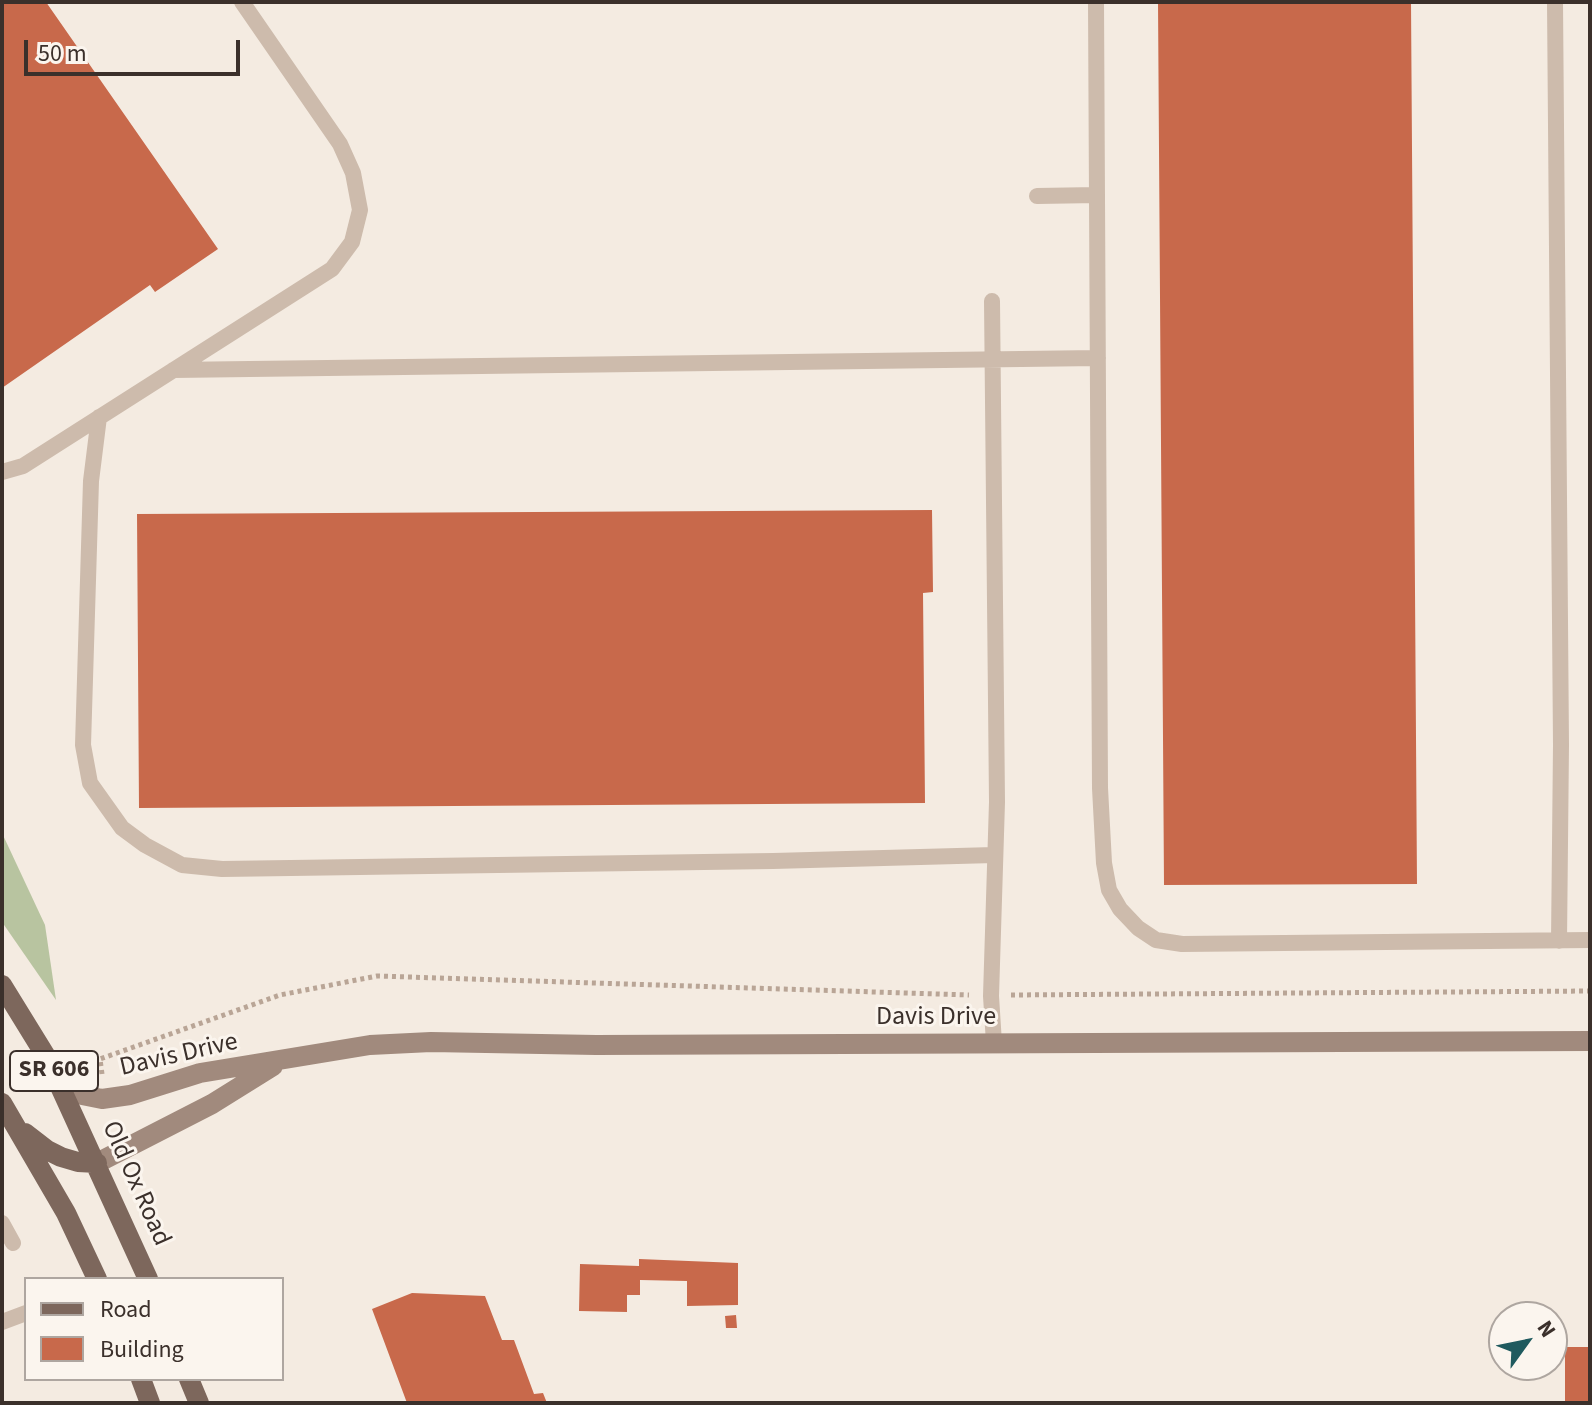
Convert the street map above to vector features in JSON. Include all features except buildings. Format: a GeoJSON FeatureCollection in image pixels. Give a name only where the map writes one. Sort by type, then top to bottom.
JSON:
{"type":"FeatureCollection","features":[{"type":"Feature","properties":{"kind":"main road","name":"Old Ox Road"},"geometry":{"type":"LineString","coordinates":[[2,985],[51,1065],[147,1277]]}},
{"type":"Feature","properties":{"kind":"main road"},"geometry":{"type":"LineString","coordinates":[[7,1110],[33,1140],[47,1150],[78,1162],[97,1163]]}},
{"type":"Feature","properties":{"kind":"main road","name":"SR 606"},"geometry":{"type":"LineString","coordinates":[[7,1110],[66,1213],[96,1277]]}},
{"type":"Feature","properties":{"kind":"main road"},"geometry":{"type":"LineString","coordinates":[[142,1381],[150,1403]]}},
{"type":"Feature","properties":{"kind":"main road"},"geometry":{"type":"LineString","coordinates":[[190,1381],[199,1403]]}},
{"type":"Feature","properties":{"kind":"street","name":"Davis Drive"},"geometry":{"type":"LineString","coordinates":[[51,1065],[72,1089],[82,1095],[102,1099],[130,1095],[200,1073],[370,1045],[431,1042],[596,1045],[1590,1041]]}},
{"type":"Feature","properties":{"kind":"street","name":"Davis Drive"},"geometry":{"type":"LineString","coordinates":[[97,1163],[212,1104],[283,1060]]}},
{"type":"Feature","properties":{"kind":"lane"},"geometry":{"type":"LineString","coordinates":[[2,472],[23,466],[332,269],[352,242],[360,210],[353,173],[340,144],[242,2]]}},
{"type":"Feature","properties":{"kind":"lane"},"geometry":{"type":"LineString","coordinates":[[1096,2],[1100,788],[1104,863],[1109,890],[1120,909],[1138,928],[1156,940],[1182,944],[1590,940]]}},
{"type":"Feature","properties":{"kind":"lane"},"geometry":{"type":"LineString","coordinates":[[1555,2],[1561,745],[1559,941]]}},
{"type":"Feature","properties":{"kind":"lane"},"geometry":{"type":"LineString","coordinates":[[1037,196],[1097,195]]}},
{"type":"Feature","properties":{"kind":"lane"},"geometry":{"type":"LineString","coordinates":[[992,301],[997,802],[991,996],[994,1043]]}},
{"type":"Feature","properties":{"kind":"lane"},"geometry":{"type":"LineString","coordinates":[[173,370],[1098,358]]}},
{"type":"Feature","properties":{"kind":"lane"},"geometry":{"type":"LineString","coordinates":[[99,417],[91,481],[83,745],[90,783],[122,828],[182,865],[222,869],[994,855]]}},
{"type":"Feature","properties":{"kind":"lane"},"geometry":{"type":"LineString","coordinates":[[2,1223],[13,1243]]}},
{"type":"Feature","properties":{"kind":"lane"},"geometry":{"type":"LineString","coordinates":[[2,1322],[24,1314]]}},
{"type":"Feature","properties":{"kind":"path"},"geometry":{"type":"LineString","coordinates":[[102,1077],[100,1059],[280,995],[377,976],[991,996],[1590,991]]}},
{"type":"Feature","properties":{"kind":"green space"},"geometry":{"type":"Polygon","coordinates":[[[2,833],[45,925],[56,1000],[2,922],[2,833]]]}}]}
